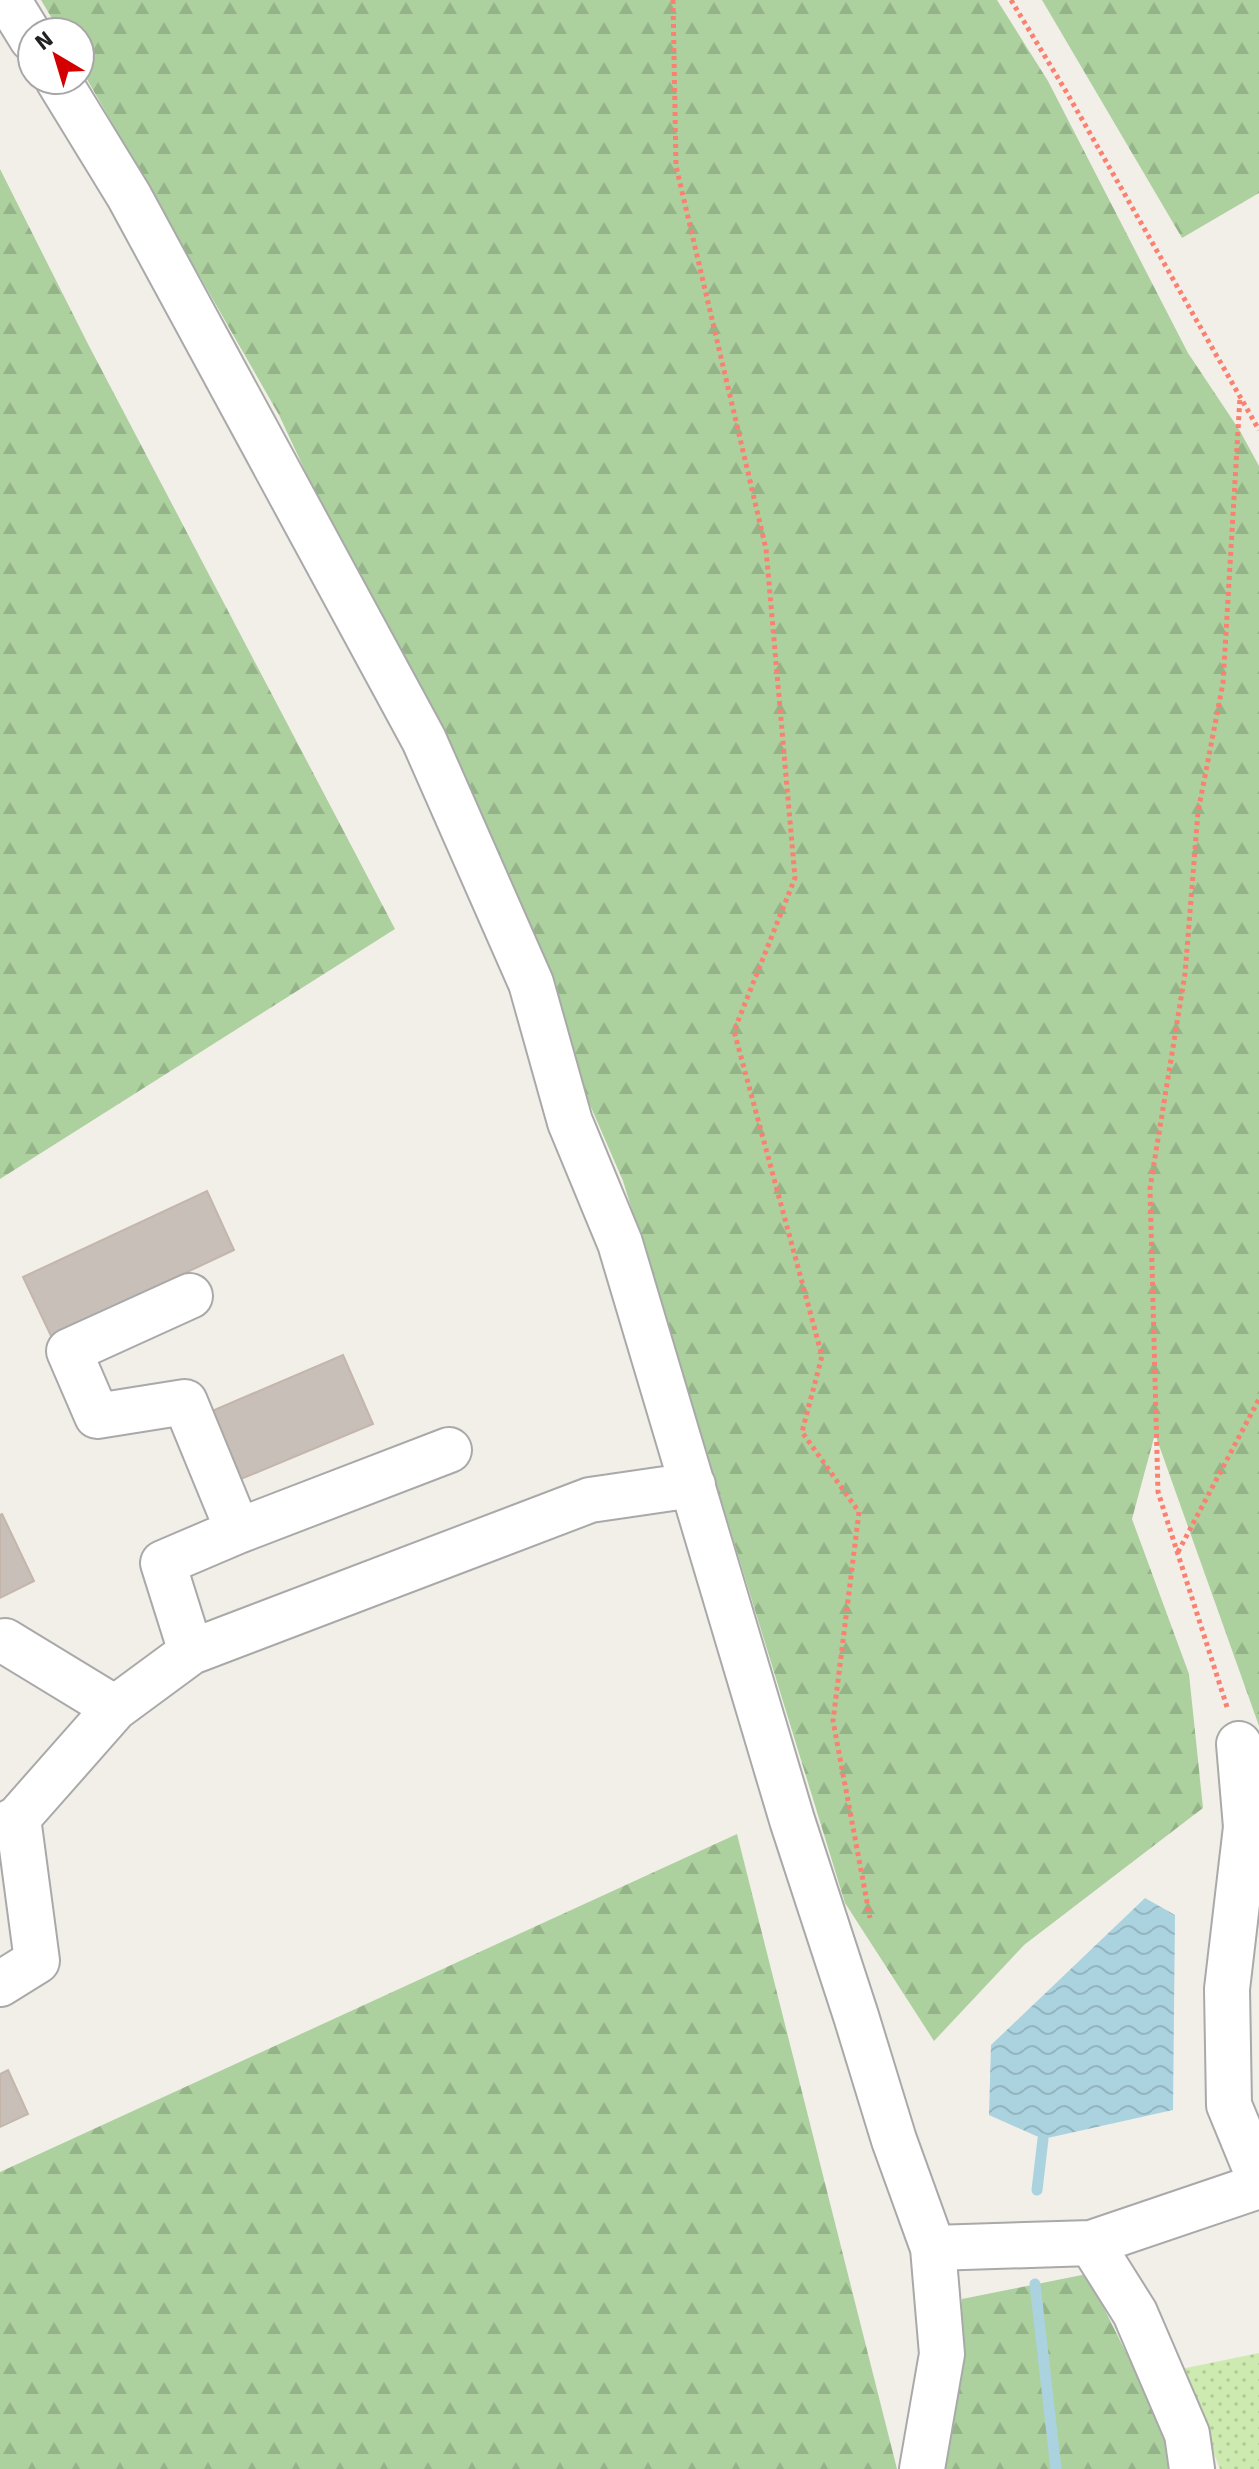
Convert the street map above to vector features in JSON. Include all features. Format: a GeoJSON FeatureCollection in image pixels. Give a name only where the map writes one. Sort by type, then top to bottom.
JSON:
{"type":"FeatureCollection","features":[{"type":"Feature","properties":{"kind":"street"},"geometry":{"type":"LineString","coordinates":[[68,96],[129,196],[424,740],[531,983],[570,1122],[620,1243],[792,1820],[894,2140],[933,2248],[942,2354],[922,2469]]}},
{"type":"Feature","properties":{"kind":"street"},"geometry":{"type":"LineString","coordinates":[[190,1296],[69,1351],[97,1416],[185,1402],[238,1531]]}},
{"type":"Feature","properties":{"kind":"street"},"geometry":{"type":"LineString","coordinates":[[191,1652],[163,1563],[449,1450]]}},
{"type":"Feature","properties":{"kind":"street"},"geometry":{"type":"LineString","coordinates":[[0,1984],[37,1961],[9,1823],[115,1708],[191,1652],[590,1500],[693,1485]]}},
{"type":"Feature","properties":{"kind":"street"},"geometry":{"type":"LineString","coordinates":[[5,1641],[115,1708]]}},
{"type":"Feature","properties":{"kind":"street"},"geometry":{"type":"LineString","coordinates":[[1239,1744],[1246,1827],[1227,1989],[1229,2105],[1259,2178]]}},
{"type":"Feature","properties":{"kind":"street"},"geometry":{"type":"LineString","coordinates":[[933,2248],[1091,2243],[1259,2186]]}},
{"type":"Feature","properties":{"kind":"street"},"geometry":{"type":"LineString","coordinates":[[1091,2243],[1135,2313],[1187,2434],[1192,2469]]}},
{"type":"Feature","properties":{"kind":"path"},"geometry":{"type":"LineString","coordinates":[[673,0],[676,166],[766,549],[795,878],[734,1031],[822,1356],[802,1432],[859,1512],[833,1721],[871,1922]]}},
{"type":"Feature","properties":{"kind":"path"},"geometry":{"type":"LineString","coordinates":[[1011,0],[1259,430]]}},
{"type":"Feature","properties":{"kind":"path"},"geometry":{"type":"LineString","coordinates":[[1239,1744],[1158,1492],[1150,1188],[1185,974],[1198,812],[1223,683],[1240,397]]}},
{"type":"Feature","properties":{"kind":"path"},"geometry":{"type":"LineString","coordinates":[[1177,1553],[1259,1399]]}},
{"type":"Feature","properties":{"kind":"green space"},"geometry":{"type":"Polygon","coordinates":[[[41,0],[997,0],[1048,81],[1188,353],[1240,431],[1259,466],[1259,1726],[1155,1434],[1132,1519],[1189,1674],[1203,1808],[1024,1945],[934,2041],[845,1903],[623,1181],[446,773],[279,415],[96,95],[96,16],[50,16],[41,0]]]}},
{"type":"Feature","properties":{"kind":"green space"},"geometry":{"type":"Polygon","coordinates":[[[1042,0],[1259,0],[1259,193],[1182,238],[1042,0]]]}},
{"type":"Feature","properties":{"kind":"green space"},"geometry":{"type":"Polygon","coordinates":[[[0,169],[88,344],[395,929],[0,1179],[0,169]]]}},
{"type":"Feature","properties":{"kind":"green space"},"geometry":{"type":"Polygon","coordinates":[[[737,1834],[897,2469],[0,2469],[0,2172],[737,1834]]]}},
{"type":"Feature","properties":{"kind":"green space"},"geometry":{"type":"Polygon","coordinates":[[[1087,2274],[1172,2445],[1177,2469],[934,2469],[962,2299],[1087,2274]]]}},
{"type":"Feature","properties":{"kind":"green space"},"geometry":{"type":"Polygon","coordinates":[[[1259,2353],[1259,2469],[1220,2469],[1181,2369],[1259,2353]]]}},
{"type":"Feature","properties":{"kind":"water"},"geometry":{"type":"Polygon","coordinates":[[[1145,1898],[1175,1915],[1173,2110],[1043,2139],[989,2115],[991,2045],[1145,1898]]]}},
{"type":"Feature","properties":{"kind":"building"},"geometry":{"type":"Polygon","coordinates":[[[207,1191],[234,1250],[51,1336],[23,1277],[207,1191]]]}},
{"type":"Feature","properties":{"kind":"building"},"geometry":{"type":"Polygon","coordinates":[[[343,1355],[373,1424],[241,1479],[212,1411],[343,1355]]]}},
{"type":"Feature","properties":{"kind":"building"},"geometry":{"type":"Polygon","coordinates":[[[0,1515],[34,1581],[0,1598],[0,1515]]]}},
{"type":"Feature","properties":{"kind":"building"},"geometry":{"type":"Polygon","coordinates":[[[8,2070],[28,2114],[0,2127],[0,2074],[8,2070]]]}},
{"type":"Feature","properties":{"kind":"waterway"},"geometry":{"type":"LineString","coordinates":[[1037,2190],[1043,2139]]}},
{"type":"Feature","properties":{"kind":"waterway"},"geometry":{"type":"LineString","coordinates":[[1035,2284],[1056,2469]]}}]}
